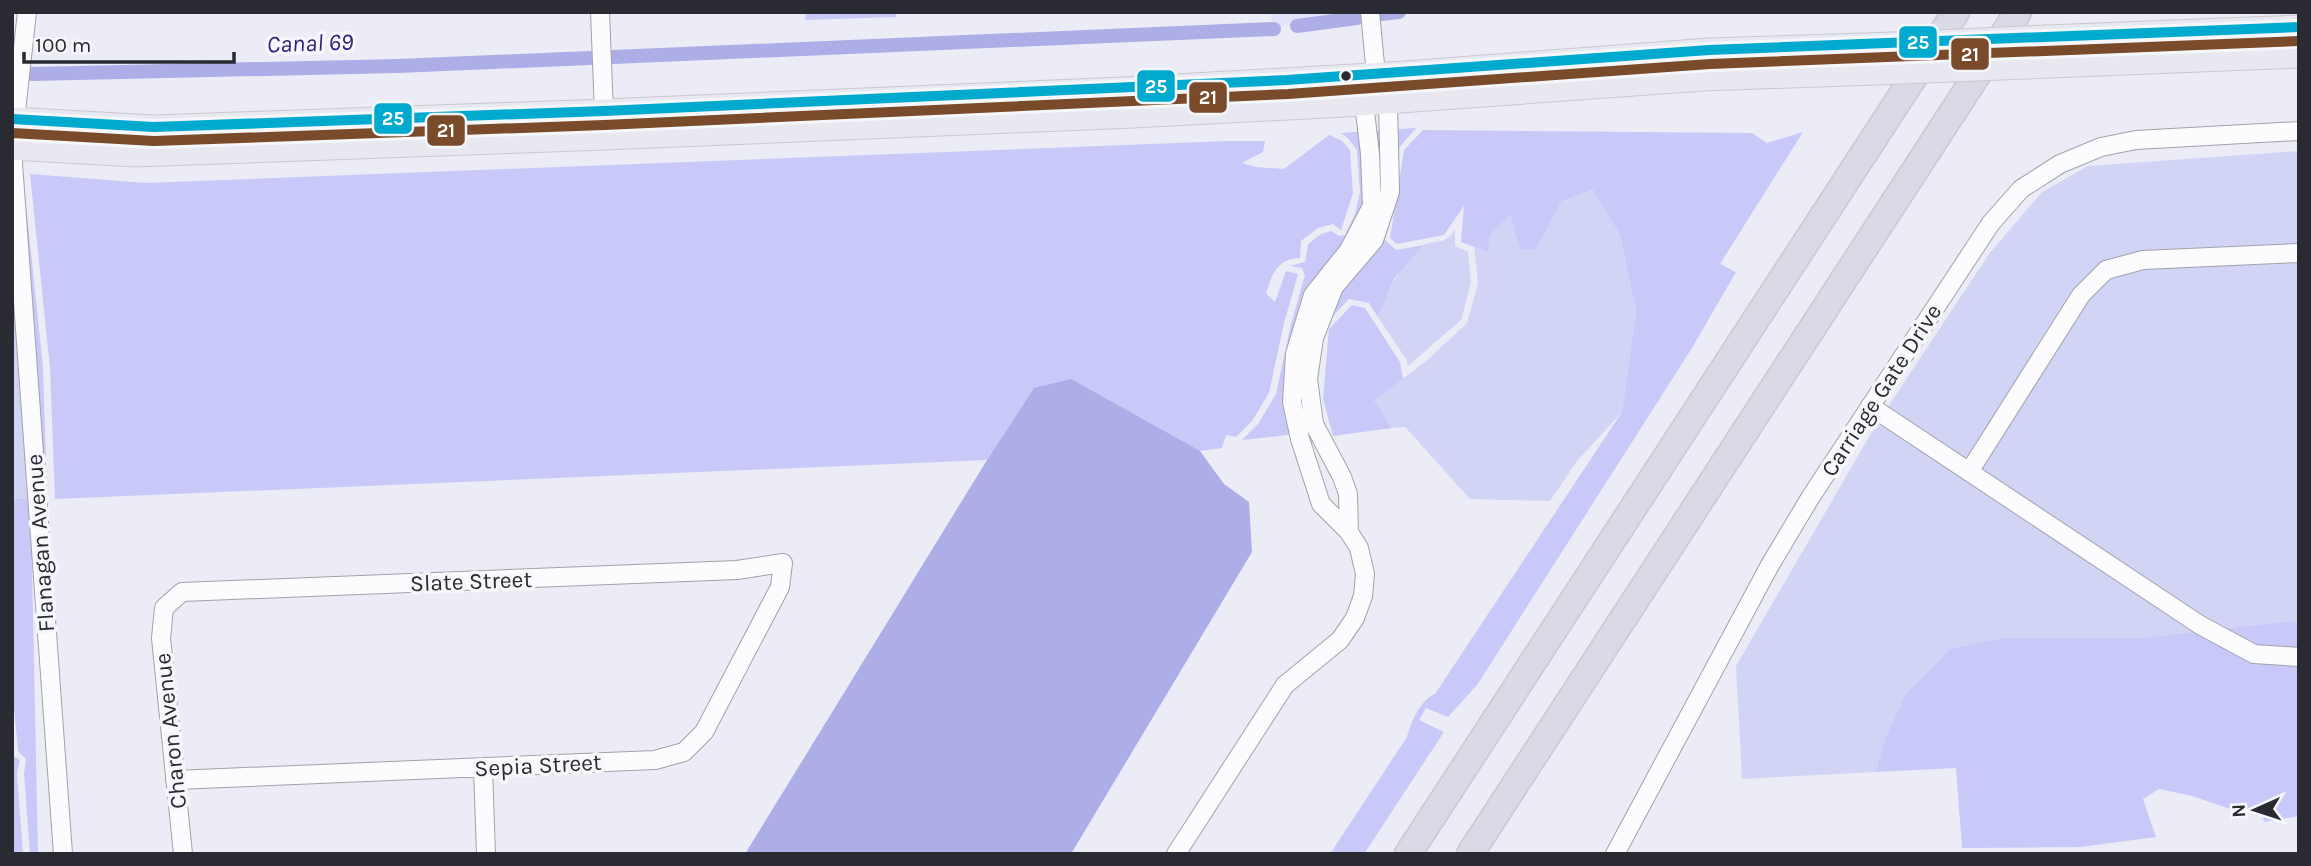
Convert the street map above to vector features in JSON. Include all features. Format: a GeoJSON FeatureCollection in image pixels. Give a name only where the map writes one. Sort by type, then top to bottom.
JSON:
{"type":"FeatureCollection","features":[{"type":"Feature","properties":{"kind":"highway"},"geometry":{"type":"LineString","coordinates":[[1408,854],[1956,12]]}},
{"type":"Feature","properties":{"kind":"highway"},"geometry":{"type":"LineString","coordinates":[[1470,854],[2018,12]]}},
{"type":"Feature","properties":{"kind":"main road"},"geometry":{"type":"LineString","coordinates":[[13,120],[154,127],[604,111],[1123,89],[1376,75],[1709,50],[2299,27]]}},
{"type":"Feature","properties":{"kind":"main road"},"geometry":{"type":"LineString","coordinates":[[12,148],[136,155],[605,138],[1133,116],[1388,102],[1704,79],[2299,56]]}},
{"type":"Feature","properties":{"kind":"street","name":"Flanagan Avenue"},"geometry":{"type":"LineString","coordinates":[[27,12],[12,148],[63,854]]}},
{"type":"Feature","properties":{"kind":"street"},"geometry":{"type":"LineString","coordinates":[[600,12],[605,138]]}},
{"type":"Feature","properties":{"kind":"street"},"geometry":{"type":"LineString","coordinates":[[1177,854],[1285,685],[1340,640],[1355,618],[1363,596],[1364,574],[1359,548],[1349,532],[1321,504],[1300,439],[1292,402],[1313,295],[1354,254],[1374,240],[1390,192],[1388,102],[1376,75],[1370,12]]}},
{"type":"Feature","properties":{"kind":"street"},"geometry":{"type":"LineString","coordinates":[[1354,254],[1372,206],[1364,103],[1376,75]]}},
{"type":"Feature","properties":{"kind":"street","name":"Carriage Gate Drive"},"geometry":{"type":"LineString","coordinates":[[1615,854],[1770,565],[1810,498],[1990,223],[2021,189],[2060,164],[2101,147],[2136,140],[2299,131]]}},
{"type":"Feature","properties":{"kind":"street"},"geometry":{"type":"LineString","coordinates":[[1969,472],[2081,295],[2106,270],[2143,260],[2299,253]]}},
{"type":"Feature","properties":{"kind":"street"},"geometry":{"type":"LineString","coordinates":[[1303,356],[1314,424],[1348,494],[1349,532]]}},
{"type":"Feature","properties":{"kind":"street"},"geometry":{"type":"LineString","coordinates":[[1870,406],[2200,625],[2254,654],[2299,657]]}},
{"type":"Feature","properties":{"kind":"street"},"geometry":{"type":"LineString","coordinates":[[1300,439],[1316,429]]}},
{"type":"Feature","properties":{"kind":"street"},"geometry":{"type":"LineString","coordinates":[[1313,484],[1342,477]]}},
{"type":"Feature","properties":{"kind":"street","name":"Slate Street"},"geometry":{"type":"LineString","coordinates":[[164,608],[182,592],[737,570],[783,563]]}},
{"type":"Feature","properties":{"kind":"street","name":"Sepia Street"},"geometry":{"type":"LineString","coordinates":[[174,780],[655,760],[684,752],[704,733],[774,600],[780,587],[783,563]]}},
{"type":"Feature","properties":{"kind":"street","name":"Charon Avenue"},"geometry":{"type":"LineString","coordinates":[[164,608],[161,638],[183,854]]}},
{"type":"Feature","properties":{"kind":"street"},"geometry":{"type":"LineString","coordinates":[[483,768],[486,854]]}},
{"type":"Feature","properties":{"kind":"shaded area"},"geometry":{"type":"Polygon","coordinates":[[[806,12],[896,12],[896,17],[805,20],[806,12]]]}},
{"type":"Feature","properties":{"kind":"shaded area"},"geometry":{"type":"Polygon","coordinates":[[[1271,12],[1362,12],[1362,20],[1272,27],[1271,12]]]}},
{"type":"Feature","properties":{"kind":"shaded area"},"geometry":{"type":"Polygon","coordinates":[[[1416,128],[1397,150],[1384,239],[1396,250],[1424,245],[1395,277],[1378,317],[1369,303],[1349,299],[1322,327],[1316,398],[1324,431],[1242,440],[1258,424],[1276,394],[1305,275],[1302,268],[1290,266],[1305,262],[1308,244],[1321,234],[1331,231],[1339,236],[1345,235],[1355,214],[1360,192],[1357,150],[1341,133],[1416,128]]]}},
{"type":"Feature","properties":{"kind":"shaded area"},"geometry":{"type":"Polygon","coordinates":[[[1423,130],[1752,133],[1767,143],[1803,132],[1720,264],[1736,272],[1692,348],[1477,685],[1448,717],[1426,708],[1419,720],[1444,732],[1364,854],[1330,854],[1407,737],[1421,706],[1435,694],[1622,412],[1636,312],[1620,235],[1593,190],[1562,201],[1536,249],[1520,249],[1510,215],[1490,235],[1488,252],[1461,242],[1464,206],[1444,235],[1397,244],[1390,238],[1404,150],[1423,130]]]}},
{"type":"Feature","properties":{"kind":"shaded area"},"geometry":{"type":"Polygon","coordinates":[[[1329,135],[1342,141],[1350,150],[1353,193],[1341,230],[1333,224],[1318,228],[1301,241],[1300,258],[1286,261],[1274,274],[1266,293],[1275,302],[1286,271],[1298,274],[1269,393],[1252,421],[1236,437],[1226,435],[1222,448],[1200,451],[1169,435],[1034,388],[987,460],[55,499],[50,368],[30,174],[146,183],[1228,141],[1265,141],[1263,152],[1242,163],[1284,169],[1329,135]]]}},
{"type":"Feature","properties":{"kind":"shaded area"},"geometry":{"type":"Polygon","coordinates":[[[2299,151],[2299,625],[2293,621],[2140,638],[1884,741],[1876,772],[1742,779],[1736,666],[1876,425],[1989,254],[2042,192],[2088,166],[2299,151]]]}},
{"type":"Feature","properties":{"kind":"shaded area"},"geometry":{"type":"Polygon","coordinates":[[[12,174],[23,175],[43,368],[47,493],[34,494],[12,174]]]}},
{"type":"Feature","properties":{"kind":"shaded area"},"geometry":{"type":"Polygon","coordinates":[[[1594,190],[1620,235],[1636,312],[1622,412],[1577,461],[1550,501],[1470,499],[1405,427],[1392,428],[1374,400],[1425,362],[1467,323],[1478,283],[1474,247],[1488,252],[1490,235],[1510,214],[1536,249],[1562,201],[1594,190]]]}},
{"type":"Feature","properties":{"kind":"shaded area"},"geometry":{"type":"Polygon","coordinates":[[[12,196],[30,498],[12,499],[12,196]]]}},
{"type":"Feature","properties":{"kind":"shaded area"},"geometry":{"type":"Polygon","coordinates":[[[1455,230],[1455,246],[1468,252],[1471,283],[1461,320],[1408,366],[1378,317],[1379,314],[1396,278],[1414,253],[1426,244],[1446,239],[1455,230]]]}},
{"type":"Feature","properties":{"kind":"shaded area"},"geometry":{"type":"Polygon","coordinates":[[[1352,305],[1365,308],[1400,362],[1403,379],[1374,400],[1392,428],[1333,436],[1323,399],[1329,329],[1352,305]]]}},
{"type":"Feature","properties":{"kind":"shaded area"},"geometry":{"type":"Polygon","coordinates":[[[1071,379],[1200,451],[1224,484],[1249,502],[1252,552],[1071,854],[745,854],[1034,388],[1071,379]]]}},
{"type":"Feature","properties":{"kind":"shaded area"},"geometry":{"type":"Polygon","coordinates":[[[30,498],[38,854],[30,854],[24,774],[26,759],[18,751],[12,685],[12,499],[30,498]]]}},
{"type":"Feature","properties":{"kind":"shaded area"},"geometry":{"type":"Polygon","coordinates":[[[2293,621],[2299,625],[2299,816],[2264,822],[2262,810],[2230,809],[2192,796],[2159,789],[2143,799],[2156,837],[2080,847],[1962,848],[1956,768],[1876,772],[1884,741],[1905,696],[1950,649],[2005,638],[2140,638],[2293,621]]]}},
{"type":"Feature","properties":{"kind":"shaded area"},"geometry":{"type":"Polygon","coordinates":[[[12,755],[20,760],[17,774],[23,854],[12,854],[12,755]]]}},
{"type":"Feature","properties":{"kind":"waterway","name":"Canal 69"},"geometry":{"type":"LineString","coordinates":[[1382,14],[1399,12]]}},
{"type":"Feature","properties":{"kind":"waterway","name":"Canal 69"},"geometry":{"type":"LineString","coordinates":[[1297,26],[1357,18]]}},
{"type":"Feature","properties":{"kind":"waterway","name":"Canal 69"},"geometry":{"type":"LineString","coordinates":[[613,57],[1274,29]]}},
{"type":"Feature","properties":{"kind":"waterway","name":"Canal 69"},"geometry":{"type":"LineString","coordinates":[[32,74],[398,66],[590,58]]}},
{"type":"Feature","properties":{"kind":"transit line","name":"25"},"geometry":{"type":"LineString","coordinates":[[12,119],[154,127],[604,111],[1287,80],[1709,50],[2299,27]]}},
{"type":"Feature","properties":{"kind":"transit line","name":"21"},"geometry":{"type":"LineString","coordinates":[[12,133],[154,141],[604,125],[1288,94],[1710,64],[2299,41]]}}]}
